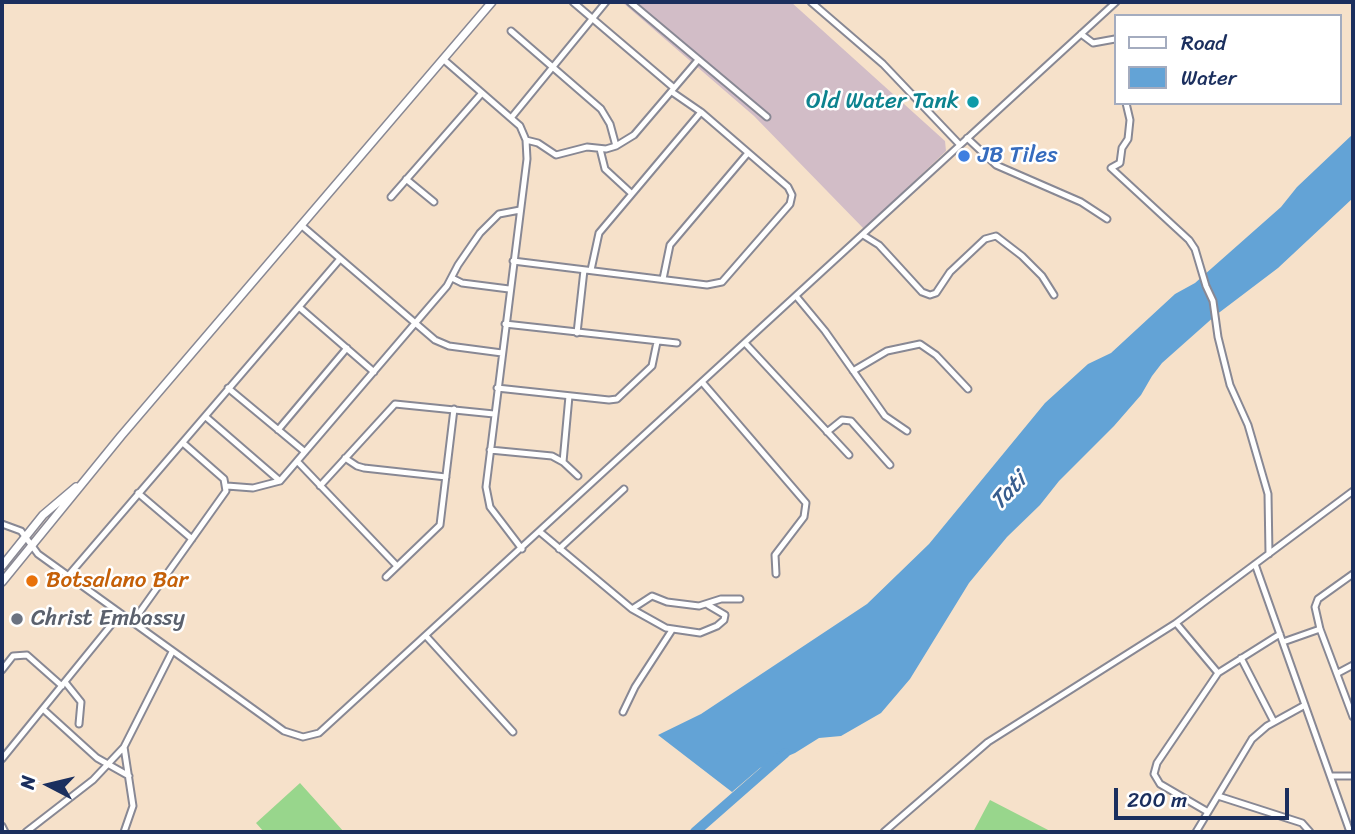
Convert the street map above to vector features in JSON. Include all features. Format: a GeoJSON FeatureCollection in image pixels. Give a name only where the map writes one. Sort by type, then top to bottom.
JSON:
{"type":"FeatureCollection","features":[{"type":"Feature","properties":{"kind":"street"},"geometry":{"type":"LineString","coordinates":[[2,582],[82,483],[492,2]]}},
{"type":"Feature","properties":{"kind":"street"},"geometry":{"type":"LineString","coordinates":[[513,261],[707,285],[719,284],[790,204],[792,195],[788,187],[573,2]]}},
{"type":"Feature","properties":{"kind":"street"},"geometry":{"type":"LineString","coordinates":[[511,118],[606,2]]}},
{"type":"Feature","properties":{"kind":"street"},"geometry":{"type":"LineString","coordinates":[[630,2],[767,117]]}},
{"type":"Feature","properties":{"kind":"street"},"geometry":{"type":"LineString","coordinates":[[811,2],[883,64],[960,145]]}},
{"type":"Feature","properties":{"kind":"street"},"geometry":{"type":"LineString","coordinates":[[2,524],[26,536],[38,554],[284,731],[303,737],[319,733],[1116,2]]}},
{"type":"Feature","properties":{"kind":"street"},"geometry":{"type":"LineString","coordinates":[[511,31],[601,110],[610,124],[616,146]]}},
{"type":"Feature","properties":{"kind":"street"},"geometry":{"type":"LineString","coordinates":[[1081,34],[1093,43],[1114,39]]}},
{"type":"Feature","properties":{"kind":"street"},"geometry":{"type":"LineString","coordinates":[[443,59],[520,126],[526,140],[527,159],[497,388],[487,498],[495,514],[522,549]]}},
{"type":"Feature","properties":{"kind":"street"},"geometry":{"type":"LineString","coordinates":[[526,140],[538,143],[556,155],[587,147],[600,149],[616,146],[634,135],[698,60]]}},
{"type":"Feature","properties":{"kind":"street"},"geometry":{"type":"LineString","coordinates":[[391,197],[482,93]]}},
{"type":"Feature","properties":{"kind":"street"},"geometry":{"type":"LineString","coordinates":[[1126,105],[1130,120],[1128,139],[1122,148],[1120,163],[1111,168],[1189,240],[1195,249],[1213,301],[1218,337],[1230,385],[1248,425],[1268,494],[1269,554]]}},
{"type":"Feature","properties":{"kind":"street"},"geometry":{"type":"LineString","coordinates":[[577,333],[587,270],[599,233],[701,112]]}},
{"type":"Feature","properties":{"kind":"street"},"geometry":{"type":"LineString","coordinates":[[967,138],[996,164],[1081,202],[1107,219]]}},
{"type":"Feature","properties":{"kind":"street"},"geometry":{"type":"LineString","coordinates":[[600,149],[605,169],[631,193]]}},
{"type":"Feature","properties":{"kind":"street"},"geometry":{"type":"LineString","coordinates":[[663,279],[670,244],[748,153]]}},
{"type":"Feature","properties":{"kind":"street"},"geometry":{"type":"LineString","coordinates":[[406,179],[434,202]]}},
{"type":"Feature","properties":{"kind":"street"},"geometry":{"type":"LineString","coordinates":[[227,486],[253,488],[280,481],[415,324],[452,278],[467,250],[492,220],[502,212],[520,210]]}},
{"type":"Feature","properties":{"kind":"street"},"geometry":{"type":"LineString","coordinates":[[301,225],[415,324],[442,344],[502,353]]}},
{"type":"Feature","properties":{"kind":"street"},"geometry":{"type":"LineString","coordinates":[[863,235],[879,245],[922,292],[930,295],[936,293],[950,272],[985,239],[1000,237],[1042,276],[1054,295]]}},
{"type":"Feature","properties":{"kind":"street"},"geometry":{"type":"LineString","coordinates":[[68,576],[340,259]]}},
{"type":"Feature","properties":{"kind":"street"},"geometry":{"type":"LineString","coordinates":[[452,278],[462,283],[509,289]]}},
{"type":"Feature","properties":{"kind":"street"},"geometry":{"type":"LineString","coordinates":[[796,296],[825,331],[886,416],[907,431]]}},
{"type":"Feature","properties":{"kind":"street"},"geometry":{"type":"LineString","coordinates":[[299,307],[374,372]]}},
{"type":"Feature","properties":{"kind":"street"},"geometry":{"type":"LineString","coordinates":[[505,324],[677,343]]}},
{"type":"Feature","properties":{"kind":"street"},"geometry":{"type":"LineString","coordinates":[[497,388],[569,397],[617,399],[652,366],[657,342]]}},
{"type":"Feature","properties":{"kind":"street"},"geometry":{"type":"LineString","coordinates":[[745,343],[849,456]]}},
{"type":"Feature","properties":{"kind":"street"},"geometry":{"type":"LineString","coordinates":[[853,371],[887,351],[920,344],[936,355],[968,389]]}},
{"type":"Feature","properties":{"kind":"street"},"geometry":{"type":"LineString","coordinates":[[278,430],[347,348]]}},
{"type":"Feature","properties":{"kind":"street"},"geometry":{"type":"LineString","coordinates":[[702,382],[806,503],[804,517],[775,555],[776,574]]}},
{"type":"Feature","properties":{"kind":"street"},"geometry":{"type":"LineString","coordinates":[[228,388],[305,452]]}},
{"type":"Feature","properties":{"kind":"street"},"geometry":{"type":"LineString","coordinates":[[563,462],[569,397]]}},
{"type":"Feature","properties":{"kind":"street"},"geometry":{"type":"LineString","coordinates":[[320,486],[395,404],[494,414]]}},
{"type":"Feature","properties":{"kind":"street"},"geometry":{"type":"LineString","coordinates":[[386,577],[440,525],[454,409]]}},
{"type":"Feature","properties":{"kind":"street"},"geometry":{"type":"LineString","coordinates":[[206,417],[280,481]]}},
{"type":"Feature","properties":{"kind":"street"},"geometry":{"type":"LineString","coordinates":[[827,432],[842,420],[851,421],[890,465]]}},
{"type":"Feature","properties":{"kind":"street"},"geometry":{"type":"LineString","coordinates":[[132,623],[225,495],[227,486],[224,479],[183,443]]}},
{"type":"Feature","properties":{"kind":"street"},"geometry":{"type":"LineString","coordinates":[[490,450],[552,456],[579,476]]}},
{"type":"Feature","properties":{"kind":"street"},"geometry":{"type":"LineString","coordinates":[[345,458],[364,468],[446,477]]}},
{"type":"Feature","properties":{"kind":"street"},"geometry":{"type":"LineString","coordinates":[[297,461],[397,566]]}},
{"type":"Feature","properties":{"kind":"street"},"geometry":{"type":"LineString","coordinates":[[2,566],[43,515],[82,483]]}},
{"type":"Feature","properties":{"kind":"street"},"geometry":{"type":"LineString","coordinates":[[559,549],[624,489]]}},
{"type":"Feature","properties":{"kind":"street"},"geometry":{"type":"LineString","coordinates":[[884,832],[988,743],[1176,623],[1353,491]]}},
{"type":"Feature","properties":{"kind":"street"},"geometry":{"type":"LineString","coordinates":[[138,493],[192,539]]}},
{"type":"Feature","properties":{"kind":"street"},"geometry":{"type":"LineString","coordinates":[[540,532],[632,609],[672,630],[700,633],[718,626],[725,615],[708,605]]}},
{"type":"Feature","properties":{"kind":"street"},"geometry":{"type":"LineString","coordinates":[[1255,564],[1350,832]]}},
{"type":"Feature","properties":{"kind":"street"},"geometry":{"type":"LineString","coordinates":[[1353,574],[1318,599],[1315,611],[1353,717]]}},
{"type":"Feature","properties":{"kind":"street"},"geometry":{"type":"LineString","coordinates":[[632,609],[652,596],[681,605],[708,605],[721,599],[740,599]]}},
{"type":"Feature","properties":{"kind":"street"},"geometry":{"type":"LineString","coordinates":[[2,758],[120,614]]}},
{"type":"Feature","properties":{"kind":"street"},"geometry":{"type":"LineString","coordinates":[[1176,623],[1218,673]]}},
{"type":"Feature","properties":{"kind":"street"},"geometry":{"type":"LineString","coordinates":[[1283,642],[1320,629]]}},
{"type":"Feature","properties":{"kind":"street"},"geometry":{"type":"LineString","coordinates":[[623,712],[635,687],[672,630]]}},
{"type":"Feature","properties":{"kind":"street"},"geometry":{"type":"LineString","coordinates":[[1208,812],[1160,784],[1154,774],[1157,763],[1218,673],[1280,634]]}},
{"type":"Feature","properties":{"kind":"street"},"geometry":{"type":"LineString","coordinates":[[426,636],[513,732]]}},
{"type":"Feature","properties":{"kind":"street"},"geometry":{"type":"LineString","coordinates":[[26,832],[60,807],[108,765],[124,747],[172,652]]}},
{"type":"Feature","properties":{"kind":"street"},"geometry":{"type":"LineString","coordinates":[[2,670],[13,656],[27,655],[64,684],[81,702],[79,724]]}},
{"type":"Feature","properties":{"kind":"street"},"geometry":{"type":"LineString","coordinates":[[1241,659],[1274,722]]}},
{"type":"Feature","properties":{"kind":"street"},"geometry":{"type":"LineString","coordinates":[[1338,673],[1353,665]]}},
{"type":"Feature","properties":{"kind":"street"},"geometry":{"type":"LineString","coordinates":[[1196,832],[1252,740],[1274,722],[1305,705]]}},
{"type":"Feature","properties":{"kind":"street"},"geometry":{"type":"LineString","coordinates":[[43,709],[97,758],[129,776]]}},
{"type":"Feature","properties":{"kind":"street"},"geometry":{"type":"LineString","coordinates":[[124,747],[133,806],[124,832]]}},
{"type":"Feature","properties":{"kind":"street"},"geometry":{"type":"LineString","coordinates":[[1331,776],[1353,776]]}},
{"type":"Feature","properties":{"kind":"street"},"geometry":{"type":"LineString","coordinates":[[1218,796],[1302,824],[1310,832]]}},
{"type":"Feature","properties":{"kind":"street"},"geometry":{"type":"LineString","coordinates":[[2,825],[5,832]]}},
{"type":"Feature","properties":{"kind":"shaded area"},"geometry":{"type":"Polygon","coordinates":[[[622,2],[791,2],[945,141],[946,151],[864,229],[754,116],[622,2]]]}},
{"type":"Feature","properties":{"kind":"green space"},"geometry":{"type":"Polygon","coordinates":[[[300,783],[344,832],[264,832],[256,823],[300,783]]]}},
{"type":"Feature","properties":{"kind":"green space"},"geometry":{"type":"Polygon","coordinates":[[[990,800],[1052,832],[973,832],[990,800]]]}},
{"type":"Feature","properties":{"kind":"water"},"geometry":{"type":"Polygon","coordinates":[[[1353,134],[1353,198],[1278,268],[1216,315],[1162,363],[1141,395],[1114,426],[1007,537],[969,583],[910,679],[881,713],[841,736],[819,738],[795,753],[760,768],[732,792],[658,735],[701,714],[867,604],[929,544],[1045,403],[1088,364],[1111,353],[1175,294],[1195,283],[1281,207],[1297,187],[1353,134]]]}},
{"type":"Feature","properties":{"kind":"waterway","name":"Tati"},"geometry":{"type":"LineString","coordinates":[[695,832],[785,753]]}},
{"type":"Feature","properties":{"kind":"place","name":"Old Water Tank"},"geometry":{"type":"Point","coordinates":[973,102]}},
{"type":"Feature","properties":{"kind":"place","name":"JB Tiles"},"geometry":{"type":"Point","coordinates":[964,156]}},
{"type":"Feature","properties":{"kind":"place","name":"Botsalano Bar"},"geometry":{"type":"Point","coordinates":[32,581]}},
{"type":"Feature","properties":{"kind":"place","name":"Christ Embassy"},"geometry":{"type":"Point","coordinates":[17,619]}}]}
